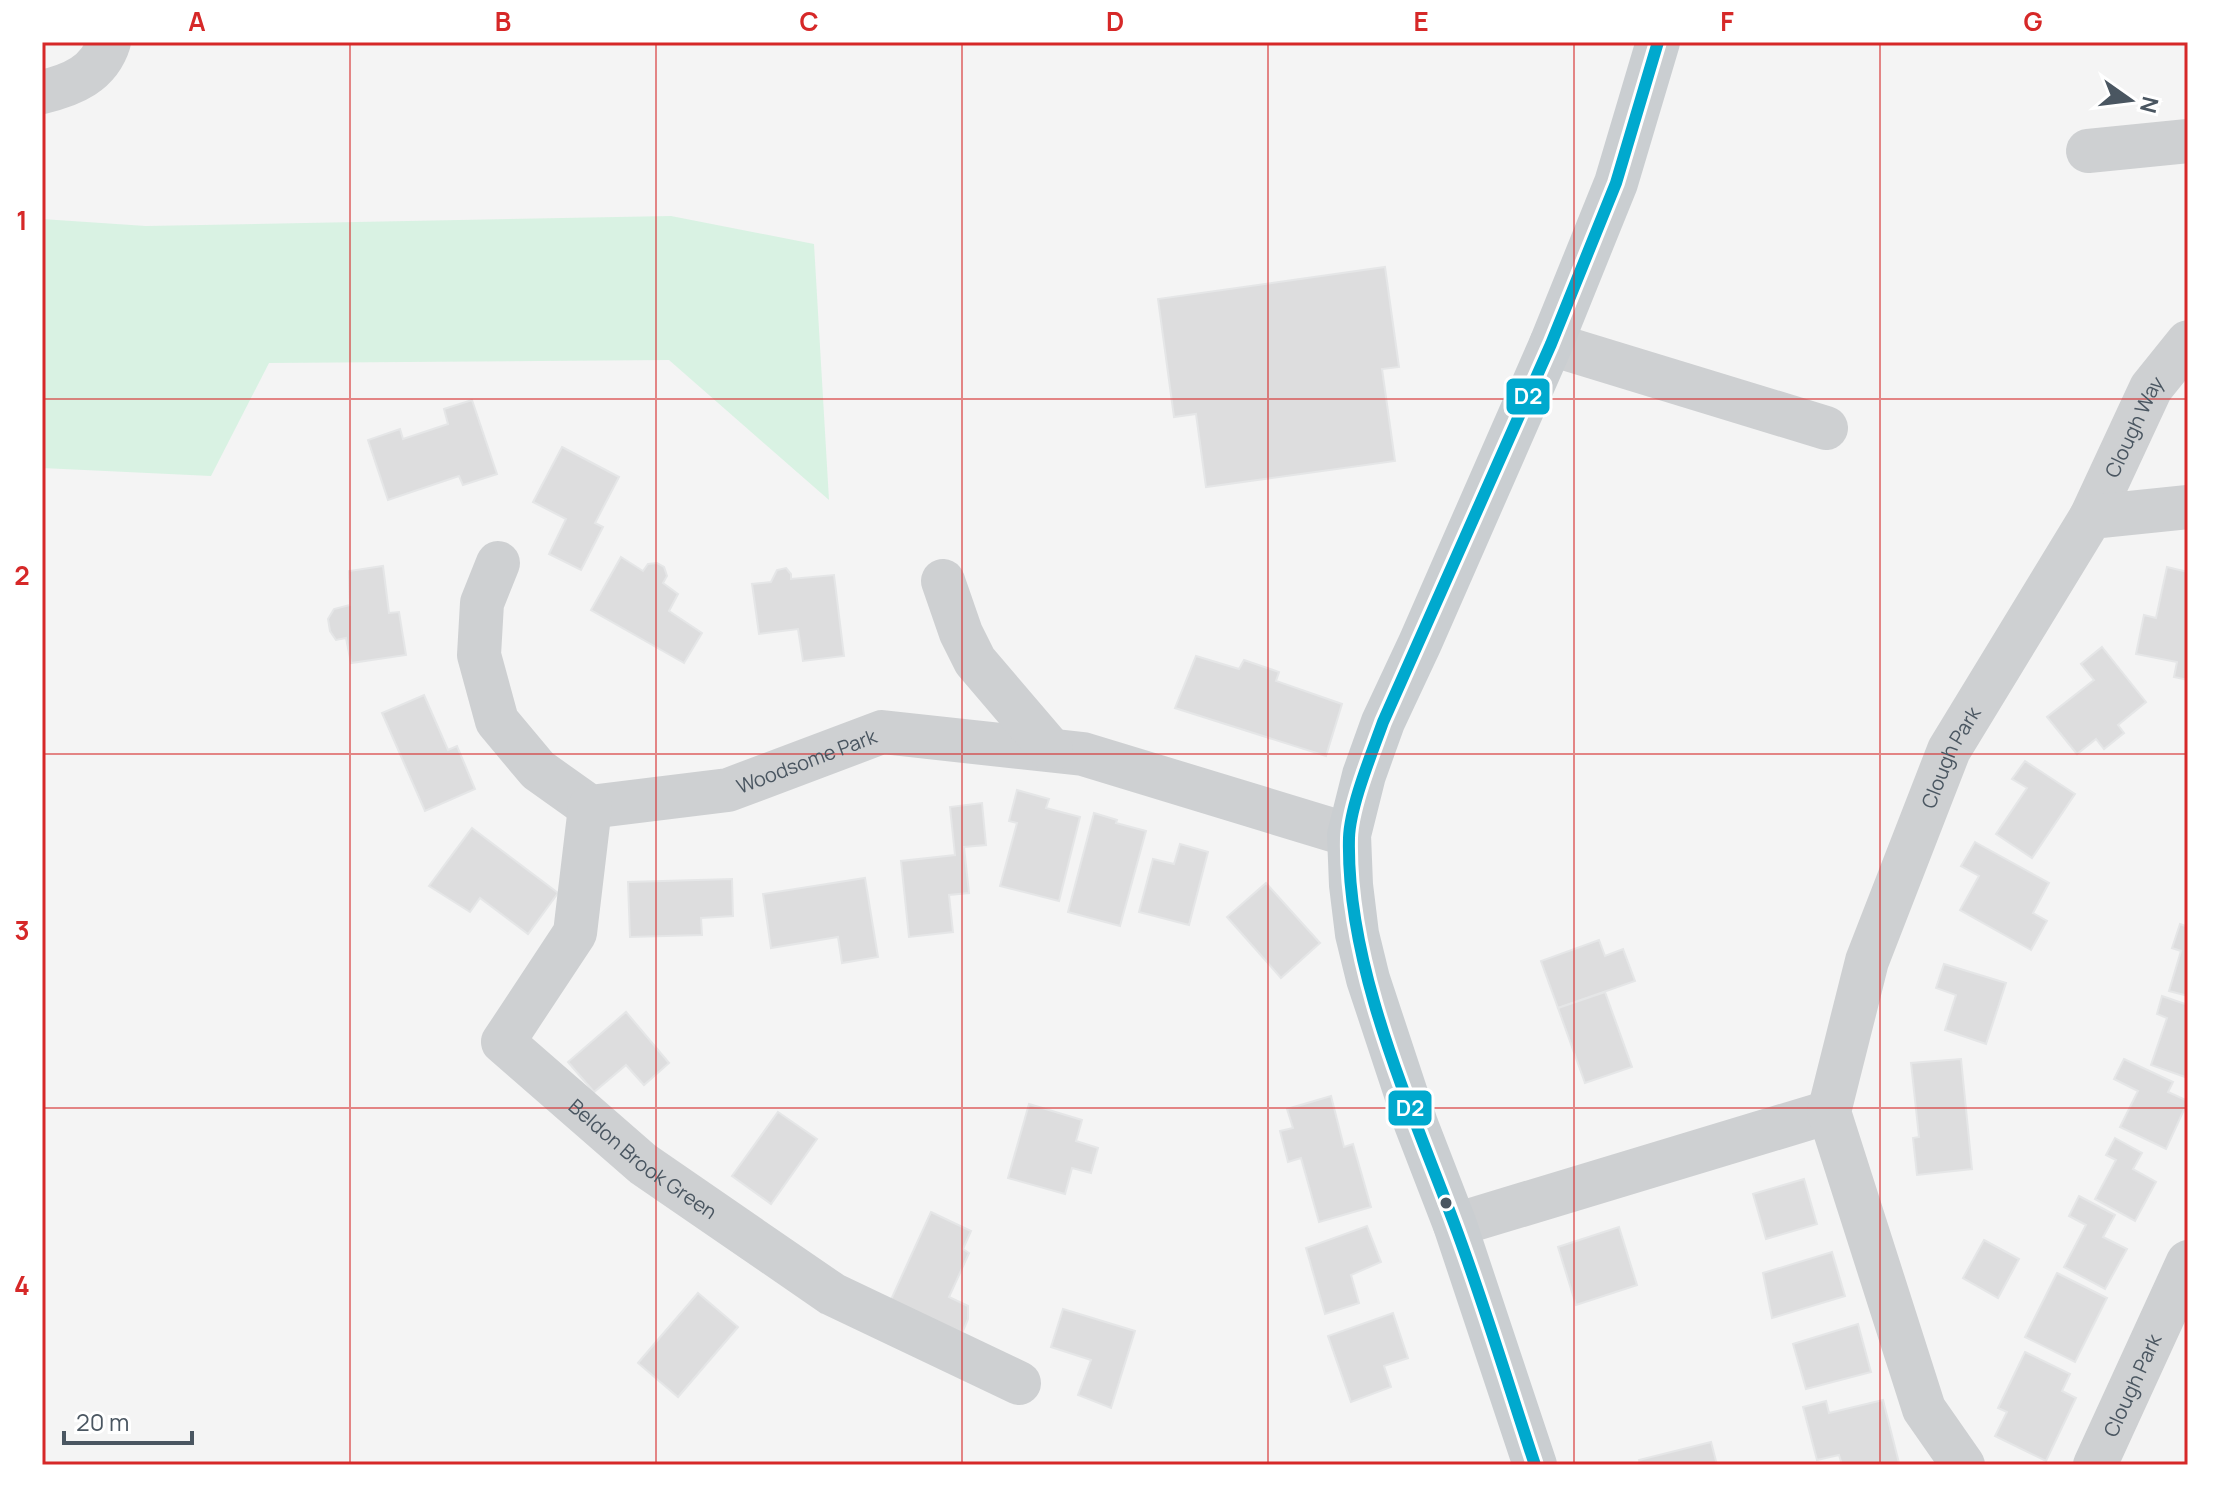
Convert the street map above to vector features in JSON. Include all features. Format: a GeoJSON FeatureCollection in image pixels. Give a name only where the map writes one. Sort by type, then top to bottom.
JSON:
{"type":"FeatureCollection","features":[{"type":"Feature","properties":{"kind":"main road"},"geometry":{"type":"LineString","coordinates":[[1535,1465],[1368,979],[1357,934],[1349,835],[1364,775],[1383,722],[1551,344],[1616,183],[1658,42]]}},
{"type":"Feature","properties":{"kind":"street"},"geometry":{"type":"LineString","coordinates":[[42,92],[72,85],[104,57],[109,42]]}},
{"type":"Feature","properties":{"kind":"street"},"geometry":{"type":"LineString","coordinates":[[2088,151],[2188,141]]}},
{"type":"Feature","properties":{"kind":"street","name":"Clough Way"},"geometry":{"type":"LineString","coordinates":[[2091,517],[2151,388],[2188,342]]}},
{"type":"Feature","properties":{"kind":"street"},"geometry":{"type":"LineString","coordinates":[[1551,344],[1826,428]]}},
{"type":"Feature","properties":{"kind":"street"},"geometry":{"type":"LineString","coordinates":[[2091,517],[2188,507]]}},
{"type":"Feature","properties":{"kind":"street","name":"Clough Park"},"geometry":{"type":"LineString","coordinates":[[1829,1112],[1867,961],[1949,750],[2091,517]]}},
{"type":"Feature","properties":{"kind":"street"},"geometry":{"type":"LineString","coordinates":[[498,563],[482,603],[479,655],[497,721],[538,770],[590,807]]}},
{"type":"Feature","properties":{"kind":"street"},"geometry":{"type":"LineString","coordinates":[[943,581],[961,633],[975,661],[1051,750]]}},
{"type":"Feature","properties":{"kind":"street","name":"Woodsome Park"},"geometry":{"type":"LineString","coordinates":[[590,807],[728,790],[882,732],[1083,754],[1349,835]]}},
{"type":"Feature","properties":{"kind":"street","name":"Beldon Brook Green"},"geometry":{"type":"LineString","coordinates":[[590,807],[575,933],[503,1042],[643,1164],[832,1294],[1019,1383]]}},
{"type":"Feature","properties":{"kind":"street"},"geometry":{"type":"LineString","coordinates":[[1455,1225],[1829,1112],[1924,1409],[1963,1465]]}},
{"type":"Feature","properties":{"kind":"street","name":"Clough Park"},"geometry":{"type":"LineString","coordinates":[[2095,1465],[2188,1262]]}},
{"type":"Feature","properties":{"kind":"green space"},"geometry":{"type":"Polygon","coordinates":[[[671,216],[814,244],[829,500],[669,360],[269,363],[211,476],[42,468],[42,219],[146,226],[671,216]]]}},
{"type":"Feature","properties":{"kind":"building"},"geometry":{"type":"Polygon","coordinates":[[[1385,267],[1399,367],[1382,369],[1395,461],[1206,487],[1196,414],[1174,417],[1158,299],[1385,267]]]}},
{"type":"Feature","properties":{"kind":"building"},"geometry":{"type":"Polygon","coordinates":[[[472,400],[497,474],[463,485],[459,476],[388,500],[368,440],[400,429],[403,439],[448,424],[444,409],[472,400]]]}},
{"type":"Feature","properties":{"kind":"building"},"geometry":{"type":"Polygon","coordinates":[[[562,447],[619,477],[595,523],[603,527],[581,570],[549,554],[566,519],[533,502],[562,447]]]}},
{"type":"Feature","properties":{"kind":"building"},"geometry":{"type":"Polygon","coordinates":[[[621,557],[643,571],[648,564],[657,563],[664,567],[667,576],[663,583],[678,594],[669,611],[702,633],[684,663],[591,610],[621,557]]]}},
{"type":"Feature","properties":{"kind":"building"},"geometry":{"type":"Polygon","coordinates":[[[383,566],[389,613],[399,612],[406,655],[351,663],[346,638],[336,640],[330,631],[328,619],[334,609],[350,605],[349,571],[383,566]]]}},
{"type":"Feature","properties":{"kind":"building"},"geometry":{"type":"Polygon","coordinates":[[[2167,567],[2188,572],[2188,680],[2174,677],[2177,662],[2136,654],[2144,615],[2156,618],[2167,567]]]}},
{"type":"Feature","properties":{"kind":"building"},"geometry":{"type":"Polygon","coordinates":[[[786,568],[791,579],[834,575],[844,656],[803,661],[798,629],[759,634],[752,584],[771,582],[777,570],[786,568]]]}},
{"type":"Feature","properties":{"kind":"building"},"geometry":{"type":"Polygon","coordinates":[[[2102,647],[2146,702],[2118,725],[2124,733],[2104,749],[2096,739],[2077,754],[2047,717],[2094,680],[2081,664],[2102,647]]]}},
{"type":"Feature","properties":{"kind":"building"},"geometry":{"type":"Polygon","coordinates":[[[1196,656],[1239,669],[1244,660],[1279,672],[1276,681],[1342,704],[1326,756],[1175,708],[1196,656]]]}},
{"type":"Feature","properties":{"kind":"building"},"geometry":{"type":"Polygon","coordinates":[[[424,695],[448,750],[457,746],[475,789],[425,811],[382,713],[424,695]]]}},
{"type":"Feature","properties":{"kind":"building"},"geometry":{"type":"Polygon","coordinates":[[[2025,761],[2075,794],[2032,858],[1996,834],[2027,788],[2012,779],[2025,761]]]}},
{"type":"Feature","properties":{"kind":"building"},"geometry":{"type":"Polygon","coordinates":[[[1017,790],[1049,799],[1046,808],[1080,817],[1059,901],[1000,886],[1017,823],[1009,821],[1017,790]]]}},
{"type":"Feature","properties":{"kind":"building"},"geometry":{"type":"Polygon","coordinates":[[[982,803],[986,845],[964,847],[969,893],[949,895],[953,932],[909,937],[901,861],[955,855],[950,807],[982,803]]]}},
{"type":"Feature","properties":{"kind":"building"},"geometry":{"type":"Polygon","coordinates":[[[1094,813],[1146,831],[1120,926],[1068,912],[1094,813]]]}},
{"type":"Feature","properties":{"kind":"building"},"geometry":{"type":"Polygon","coordinates":[[[472,828],[558,893],[528,934],[480,898],[470,912],[429,886],[472,828]]]}},
{"type":"Feature","properties":{"kind":"building"},"geometry":{"type":"Polygon","coordinates":[[[1975,842],[2049,883],[2033,913],[2047,921],[2031,950],[1960,910],[1979,876],[1961,866],[1975,842]]]}},
{"type":"Feature","properties":{"kind":"building"},"geometry":{"type":"Polygon","coordinates":[[[1180,844],[1208,852],[1189,925],[1139,912],[1153,859],[1174,864],[1180,844]]]}},
{"type":"Feature","properties":{"kind":"building"},"geometry":{"type":"Polygon","coordinates":[[[865,878],[878,957],[842,963],[838,937],[771,948],[763,894],[865,878]]]}},
{"type":"Feature","properties":{"kind":"building"},"geometry":{"type":"Polygon","coordinates":[[[732,879],[733,916],[701,918],[702,935],[630,937],[628,882],[732,879]]]}},
{"type":"Feature","properties":{"kind":"building"},"geometry":{"type":"Polygon","coordinates":[[[1266,883],[1320,943],[1281,978],[1227,917],[1266,883]]]}},
{"type":"Feature","properties":{"kind":"building"},"geometry":{"type":"Polygon","coordinates":[[[2180,924],[2188,927],[2188,996],[2169,991],[2181,951],[2172,948],[2180,924]]]}},
{"type":"Feature","properties":{"kind":"building"},"geometry":{"type":"Polygon","coordinates":[[[1599,940],[1605,956],[1623,949],[1635,981],[1558,1008],[1541,961],[1599,940]]]}},
{"type":"Feature","properties":{"kind":"building"},"geometry":{"type":"Polygon","coordinates":[[[1944,964],[2006,983],[1986,1044],[1945,1030],[1956,995],[1936,988],[1944,964]]]}},
{"type":"Feature","properties":{"kind":"building"},"geometry":{"type":"Polygon","coordinates":[[[1605,992],[1632,1067],[1585,1083],[1558,1008],[1605,992]]]}},
{"type":"Feature","properties":{"kind":"building"},"geometry":{"type":"Polygon","coordinates":[[[2162,996],[2188,1005],[2188,1078],[2151,1065],[2167,1018],[2157,1014],[2162,996]]]}},
{"type":"Feature","properties":{"kind":"building"},"geometry":{"type":"Polygon","coordinates":[[[626,1012],[669,1063],[644,1085],[626,1065],[594,1092],[568,1062],[626,1012]]]}},
{"type":"Feature","properties":{"kind":"building"},"geometry":{"type":"Polygon","coordinates":[[[1961,1059],[1972,1169],[1917,1175],[1913,1138],[1919,1137],[1911,1063],[1961,1059]]]}},
{"type":"Feature","properties":{"kind":"building"},"geometry":{"type":"Polygon","coordinates":[[[2124,1059],[2173,1082],[2168,1092],[2188,1101],[2166,1149],[2120,1127],[2138,1091],[2114,1079],[2124,1059]]]}},
{"type":"Feature","properties":{"kind":"building"},"geometry":{"type":"Polygon","coordinates":[[[1331,1096],[1344,1147],[1353,1144],[1371,1207],[1319,1222],[1301,1158],[1288,1162],[1280,1131],[1293,1128],[1287,1109],[1331,1096]]]}},
{"type":"Feature","properties":{"kind":"building"},"geometry":{"type":"Polygon","coordinates":[[[1029,1104],[1082,1120],[1076,1141],[1098,1148],[1091,1173],[1072,1168],[1065,1194],[1008,1178],[1029,1104]]]}},
{"type":"Feature","properties":{"kind":"building"},"geometry":{"type":"Polygon","coordinates":[[[778,1112],[817,1139],[771,1204],[732,1176],[778,1112]]]}},
{"type":"Feature","properties":{"kind":"building"},"geometry":{"type":"Polygon","coordinates":[[[2115,1138],[2142,1153],[2133,1169],[2156,1182],[2135,1221],[2095,1199],[2116,1160],[2106,1155],[2115,1138]]]}},
{"type":"Feature","properties":{"kind":"building"},"geometry":{"type":"Polygon","coordinates":[[[1804,1179],[1817,1224],[1766,1239],[1753,1194],[1804,1179]]]}},
{"type":"Feature","properties":{"kind":"building"},"geometry":{"type":"Polygon","coordinates":[[[2079,1196],[2115,1215],[2103,1237],[2127,1249],[2105,1289],[2064,1267],[2086,1225],[2069,1216],[2079,1196]]]}},
{"type":"Feature","properties":{"kind":"building"},"geometry":{"type":"Polygon","coordinates":[[[931,1212],[971,1231],[963,1249],[969,1253],[949,1297],[968,1306],[968,1319],[963,1331],[954,1334],[889,1304],[931,1212]]]}},
{"type":"Feature","properties":{"kind":"building"},"geometry":{"type":"Polygon","coordinates":[[[1367,1226],[1381,1262],[1351,1275],[1359,1303],[1325,1314],[1306,1248],[1367,1226]]]}},
{"type":"Feature","properties":{"kind":"building"},"geometry":{"type":"Polygon","coordinates":[[[1619,1227],[1637,1285],[1576,1305],[1558,1247],[1619,1227]]]}},
{"type":"Feature","properties":{"kind":"building"},"geometry":{"type":"Polygon","coordinates":[[[1984,1240],[2019,1259],[1998,1298],[1963,1278],[1984,1240]]]}},
{"type":"Feature","properties":{"kind":"building"},"geometry":{"type":"Polygon","coordinates":[[[1832,1252],[1845,1296],[1772,1318],[1763,1273],[1832,1252]]]}},
{"type":"Feature","properties":{"kind":"building"},"geometry":{"type":"Polygon","coordinates":[[[2057,1273],[2107,1298],[2075,1362],[2025,1337],[2057,1273]]]}},
{"type":"Feature","properties":{"kind":"building"},"geometry":{"type":"Polygon","coordinates":[[[698,1293],[738,1327],[678,1397],[638,1363],[698,1293]]]}},
{"type":"Feature","properties":{"kind":"building"},"geometry":{"type":"Polygon","coordinates":[[[1063,1309],[1135,1331],[1111,1408],[1078,1395],[1091,1360],[1051,1347],[1063,1309]]]}},
{"type":"Feature","properties":{"kind":"building"},"geometry":{"type":"Polygon","coordinates":[[[1393,1313],[1408,1358],[1384,1366],[1391,1387],[1351,1402],[1328,1336],[1393,1313]]]}},
{"type":"Feature","properties":{"kind":"building"},"geometry":{"type":"Polygon","coordinates":[[[1858,1324],[1871,1372],[1806,1389],[1793,1344],[1858,1324]]]}},
{"type":"Feature","properties":{"kind":"building"},"geometry":{"type":"Polygon","coordinates":[[[2025,1352],[2070,1374],[2062,1391],[2076,1398],[2046,1461],[1995,1436],[2007,1412],[1998,1408],[2025,1352]]]}},
{"type":"Feature","properties":{"kind":"building"},"geometry":{"type":"Polygon","coordinates":[[[1883,1400],[1899,1463],[1842,1465],[1839,1455],[1817,1460],[1803,1407],[1826,1401],[1829,1413],[1883,1400]]]}},
{"type":"Feature","properties":{"kind":"building"},"geometry":{"type":"Polygon","coordinates":[[[1711,1442],[1717,1465],[1640,1465],[1639,1460],[1711,1442]]]}},
{"type":"Feature","properties":{"kind":"transit line","name":"D2"},"geometry":{"type":"LineString","coordinates":[[1535,1465],[1486,1313],[1401,1083],[1369,985],[1351,886],[1350,825],[1357,795],[1383,722],[1551,344],[1616,183],[1658,42]]}}]}
